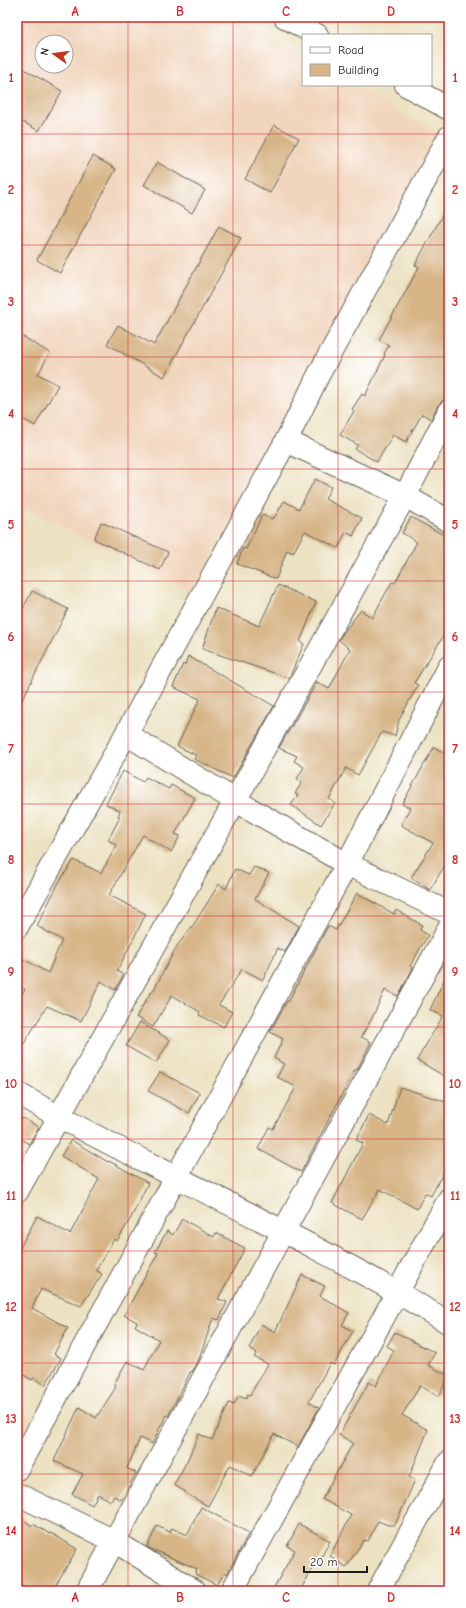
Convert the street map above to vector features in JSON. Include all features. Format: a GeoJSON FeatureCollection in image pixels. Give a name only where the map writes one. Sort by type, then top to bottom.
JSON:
{"type":"FeatureCollection","features":[{"type":"Feature","properties":{"kind":"street"},"geometry":{"type":"LineString","coordinates":[[285,17],[315,34]]}},
{"type":"Feature","properties":{"kind":"street"},"geometry":{"type":"LineString","coordinates":[[408,86],[449,109]]}},
{"type":"Feature","properties":{"kind":"street"},"geometry":{"type":"LineString","coordinates":[[17,927],[126,734],[286,441],[320,372],[449,137]]}},
{"type":"Feature","properties":{"kind":"street"},"geometry":{"type":"LineString","coordinates":[[17,1192],[405,496],[449,412]]}},
{"type":"Feature","properties":{"kind":"street"},"geometry":{"type":"LineString","coordinates":[[286,441],[405,496],[449,521]]}},
{"type":"Feature","properties":{"kind":"street"},"geometry":{"type":"LineString","coordinates":[[17,1469],[347,864],[449,667]]}},
{"type":"Feature","properties":{"kind":"street"},"geometry":{"type":"LineString","coordinates":[[126,734],[236,801],[347,864],[449,913]]}},
{"type":"Feature","properties":{"kind":"street"},"geometry":{"type":"LineString","coordinates":[[87,1591],[449,928]]}},
{"type":"Feature","properties":{"kind":"street"},"geometry":{"type":"LineString","coordinates":[[17,1094],[58,1117],[284,1231],[398,1292],[449,1323]]}},
{"type":"Feature","properties":{"kind":"street"},"geometry":{"type":"LineString","coordinates":[[232,1591],[449,1199]]}},
{"type":"Feature","properties":{"kind":"street"},"geometry":{"type":"LineString","coordinates":[[378,1591],[449,1462]]}},
{"type":"Feature","properties":{"kind":"street"},"geometry":{"type":"LineString","coordinates":[[17,1494],[114,1541],[195,1591]]}},
{"type":"Feature","properties":{"kind":"shaded area"},"geometry":{"type":"Polygon","coordinates":[[[17,17],[230,17],[302,57],[302,86],[353,86],[441,136],[192,592],[17,504],[17,17]]]}},
{"type":"Feature","properties":{"kind":"building"},"geometry":{"type":"Polygon","coordinates":[[[17,65],[62,91],[39,131],[17,119],[17,65]]]}},
{"type":"Feature","properties":{"kind":"building"},"geometry":{"type":"Polygon","coordinates":[[[274,125],[299,138],[270,193],[245,179],[274,125]]]}},
{"type":"Feature","properties":{"kind":"building"},"geometry":{"type":"Polygon","coordinates":[[[93,156],[116,169],[60,273],[37,260],[93,156]]]}},
{"type":"Feature","properties":{"kind":"building"},"geometry":{"type":"Polygon","coordinates":[[[157,162],[205,190],[192,213],[144,185],[157,162]]]}},
{"type":"Feature","properties":{"kind":"building"},"geometry":{"type":"Polygon","coordinates":[[[449,203],[449,399],[443,400],[438,405],[431,419],[422,414],[406,442],[393,435],[377,462],[355,449],[358,445],[340,435],[354,411],[352,409],[362,394],[365,396],[385,355],[384,354],[389,345],[379,340],[419,267],[415,265],[449,203]]]}},
{"type":"Feature","properties":{"kind":"building"},"geometry":{"type":"Polygon","coordinates":[[[219,226],[241,238],[164,377],[107,344],[118,325],[154,345],[219,226]]]}},
{"type":"Feature","properties":{"kind":"building"},"geometry":{"type":"Polygon","coordinates":[[[17,333],[50,353],[38,374],[58,385],[35,426],[17,416],[23,405],[17,401],[17,333]]]}},
{"type":"Feature","properties":{"kind":"building"},"geometry":{"type":"Polygon","coordinates":[[[315,479],[331,487],[325,499],[362,518],[353,536],[346,532],[338,548],[305,531],[293,553],[287,550],[276,579],[237,564],[243,548],[246,549],[262,515],[272,519],[275,517],[284,501],[299,509],[315,479]]]}},
{"type":"Feature","properties":{"kind":"building"},"geometry":{"type":"Polygon","coordinates":[[[411,517],[449,538],[449,627],[414,683],[418,685],[399,720],[395,736],[382,732],[358,775],[346,768],[329,799],[335,803],[321,825],[291,805],[298,795],[295,794],[302,782],[297,779],[304,767],[294,761],[297,756],[279,748],[317,682],[329,689],[350,649],[339,640],[343,633],[361,610],[372,618],[392,582],[395,583],[417,542],[402,533],[411,517]]]}},
{"type":"Feature","properties":{"kind":"building"},"geometry":{"type":"Polygon","coordinates":[[[101,522],[168,552],[160,570],[94,539],[101,522]]]}},
{"type":"Feature","properties":{"kind":"building"},"geometry":{"type":"Polygon","coordinates":[[[278,585],[316,602],[300,642],[304,644],[289,678],[202,649],[216,608],[259,626],[278,585]]]}},
{"type":"Feature","properties":{"kind":"building"},"geometry":{"type":"Polygon","coordinates":[[[32,591],[68,609],[17,710],[17,620],[32,591]]]}},
{"type":"Feature","properties":{"kind":"building"},"geometry":{"type":"Polygon","coordinates":[[[188,656],[274,706],[233,778],[194,759],[196,755],[177,746],[200,699],[173,687],[183,664],[185,665],[188,656]]]}},
{"type":"Feature","properties":{"kind":"building"},"geometry":{"type":"Polygon","coordinates":[[[434,747],[449,756],[449,858],[430,890],[411,878],[433,843],[401,825],[410,808],[402,804],[434,747]]]}},
{"type":"Feature","properties":{"kind":"building"},"geometry":{"type":"Polygon","coordinates":[[[123,771],[143,782],[146,777],[169,789],[171,785],[195,798],[175,834],[180,836],[171,852],[143,835],[109,895],[146,914],[117,971],[123,975],[115,990],[101,981],[81,1021],[47,1006],[17,1055],[17,1002],[25,989],[17,985],[17,968],[22,958],[48,973],[62,940],[37,926],[59,882],[74,860],[101,873],[117,845],[108,840],[120,817],[118,816],[120,811],[106,804],[123,771]]]}},
{"type":"Feature","properties":{"kind":"building"},"geometry":{"type":"Polygon","coordinates":[[[254,867],[269,873],[255,899],[299,926],[285,952],[278,948],[263,980],[242,969],[219,1005],[232,1012],[224,1027],[199,1015],[200,1012],[172,995],[153,1027],[136,1017],[151,992],[152,993],[177,946],[194,924],[219,884],[226,889],[235,869],[249,875],[254,867]]]}},
{"type":"Feature","properties":{"kind":"building"},"geometry":{"type":"Polygon","coordinates":[[[357,893],[394,914],[396,910],[422,925],[420,930],[428,935],[410,966],[413,968],[398,996],[385,990],[361,1037],[371,1042],[301,1172],[258,1149],[269,1127],[273,1129],[296,1087],[277,1077],[284,1064],[274,1058],[283,1039],[270,1032],[287,1001],[288,1002],[328,926],[336,930],[357,893]]]}},
{"type":"Feature","properties":{"kind":"building"},"geometry":{"type":"Polygon","coordinates":[[[449,969],[449,1079],[417,1060],[443,1016],[430,1010],[449,969]]]}},
{"type":"Feature","properties":{"kind":"building"},"geometry":{"type":"Polygon","coordinates":[[[140,1022],[170,1040],[156,1063],[126,1046],[140,1022]]]}},
{"type":"Feature","properties":{"kind":"building"},"geometry":{"type":"Polygon","coordinates":[[[160,1072],[200,1093],[189,1113],[148,1091],[160,1072]]]}},
{"type":"Feature","properties":{"kind":"building"},"geometry":{"type":"Polygon","coordinates":[[[400,1087],[449,1103],[449,1161],[431,1196],[425,1193],[417,1209],[380,1189],[362,1219],[332,1203],[363,1143],[356,1140],[369,1115],[388,1125],[400,1087]]]}},
{"type":"Feature","properties":{"kind":"building"},"geometry":{"type":"Polygon","coordinates":[[[17,1117],[23,1118],[39,1127],[29,1144],[17,1137],[17,1117]]]}},
{"type":"Feature","properties":{"kind":"building"},"geometry":{"type":"Polygon","coordinates":[[[71,1140],[148,1183],[131,1218],[117,1241],[114,1239],[96,1270],[102,1274],[81,1306],[41,1289],[32,1308],[68,1328],[54,1354],[61,1358],[45,1385],[34,1378],[32,1380],[17,1371],[17,1253],[37,1216],[70,1234],[99,1179],[61,1156],[71,1140]]]}},
{"type":"Feature","properties":{"kind":"building"},"geometry":{"type":"Polygon","coordinates":[[[182,1219],[214,1237],[216,1233],[245,1248],[218,1299],[227,1302],[219,1320],[213,1318],[199,1359],[192,1372],[191,1371],[168,1416],[166,1415],[152,1444],[140,1438],[127,1468],[136,1473],[121,1500],[114,1496],[111,1501],[98,1494],[92,1505],[72,1494],[83,1474],[54,1461],[79,1407],[96,1418],[116,1387],[113,1386],[127,1361],[144,1370],[159,1340],[135,1326],[137,1322],[124,1315],[158,1253],[155,1252],[167,1231],[173,1235],[182,1219]]]}},
{"type":"Feature","properties":{"kind":"building"},"geometry":{"type":"Polygon","coordinates":[[[302,1275],[325,1286],[320,1296],[349,1313],[342,1325],[353,1331],[334,1365],[330,1363],[309,1402],[319,1408],[298,1447],[274,1434],[252,1476],[230,1465],[208,1506],[174,1485],[199,1434],[212,1440],[229,1403],[234,1405],[239,1395],[246,1398],[248,1394],[250,1395],[268,1364],[254,1357],[257,1353],[249,1349],[261,1324],[275,1332],[302,1275]]]}},
{"type":"Feature","properties":{"kind":"building"},"geometry":{"type":"Polygon","coordinates":[[[395,1332],[435,1353],[428,1365],[449,1376],[439,1396],[420,1386],[402,1415],[428,1430],[409,1477],[415,1480],[395,1525],[388,1525],[378,1521],[368,1541],[364,1540],[346,1567],[330,1556],[351,1515],[322,1499],[353,1443],[339,1435],[369,1382],[376,1386],[394,1350],[387,1346],[395,1332]]]}},
{"type":"Feature","properties":{"kind":"building"},"geometry":{"type":"Polygon","coordinates":[[[201,1507],[249,1533],[227,1574],[225,1572],[217,1585],[195,1574],[197,1569],[147,1547],[157,1526],[170,1532],[172,1528],[187,1535],[201,1507]]]}},
{"type":"Feature","properties":{"kind":"building"},"geometry":{"type":"Polygon","coordinates":[[[17,1515],[32,1526],[33,1524],[50,1534],[51,1533],[77,1549],[52,1591],[31,1591],[17,1583],[17,1515]]]}},
{"type":"Feature","properties":{"kind":"building"},"geometry":{"type":"Polygon","coordinates":[[[299,1524],[330,1541],[318,1563],[316,1562],[300,1591],[272,1591],[295,1550],[287,1546],[299,1524]]]}}]}
